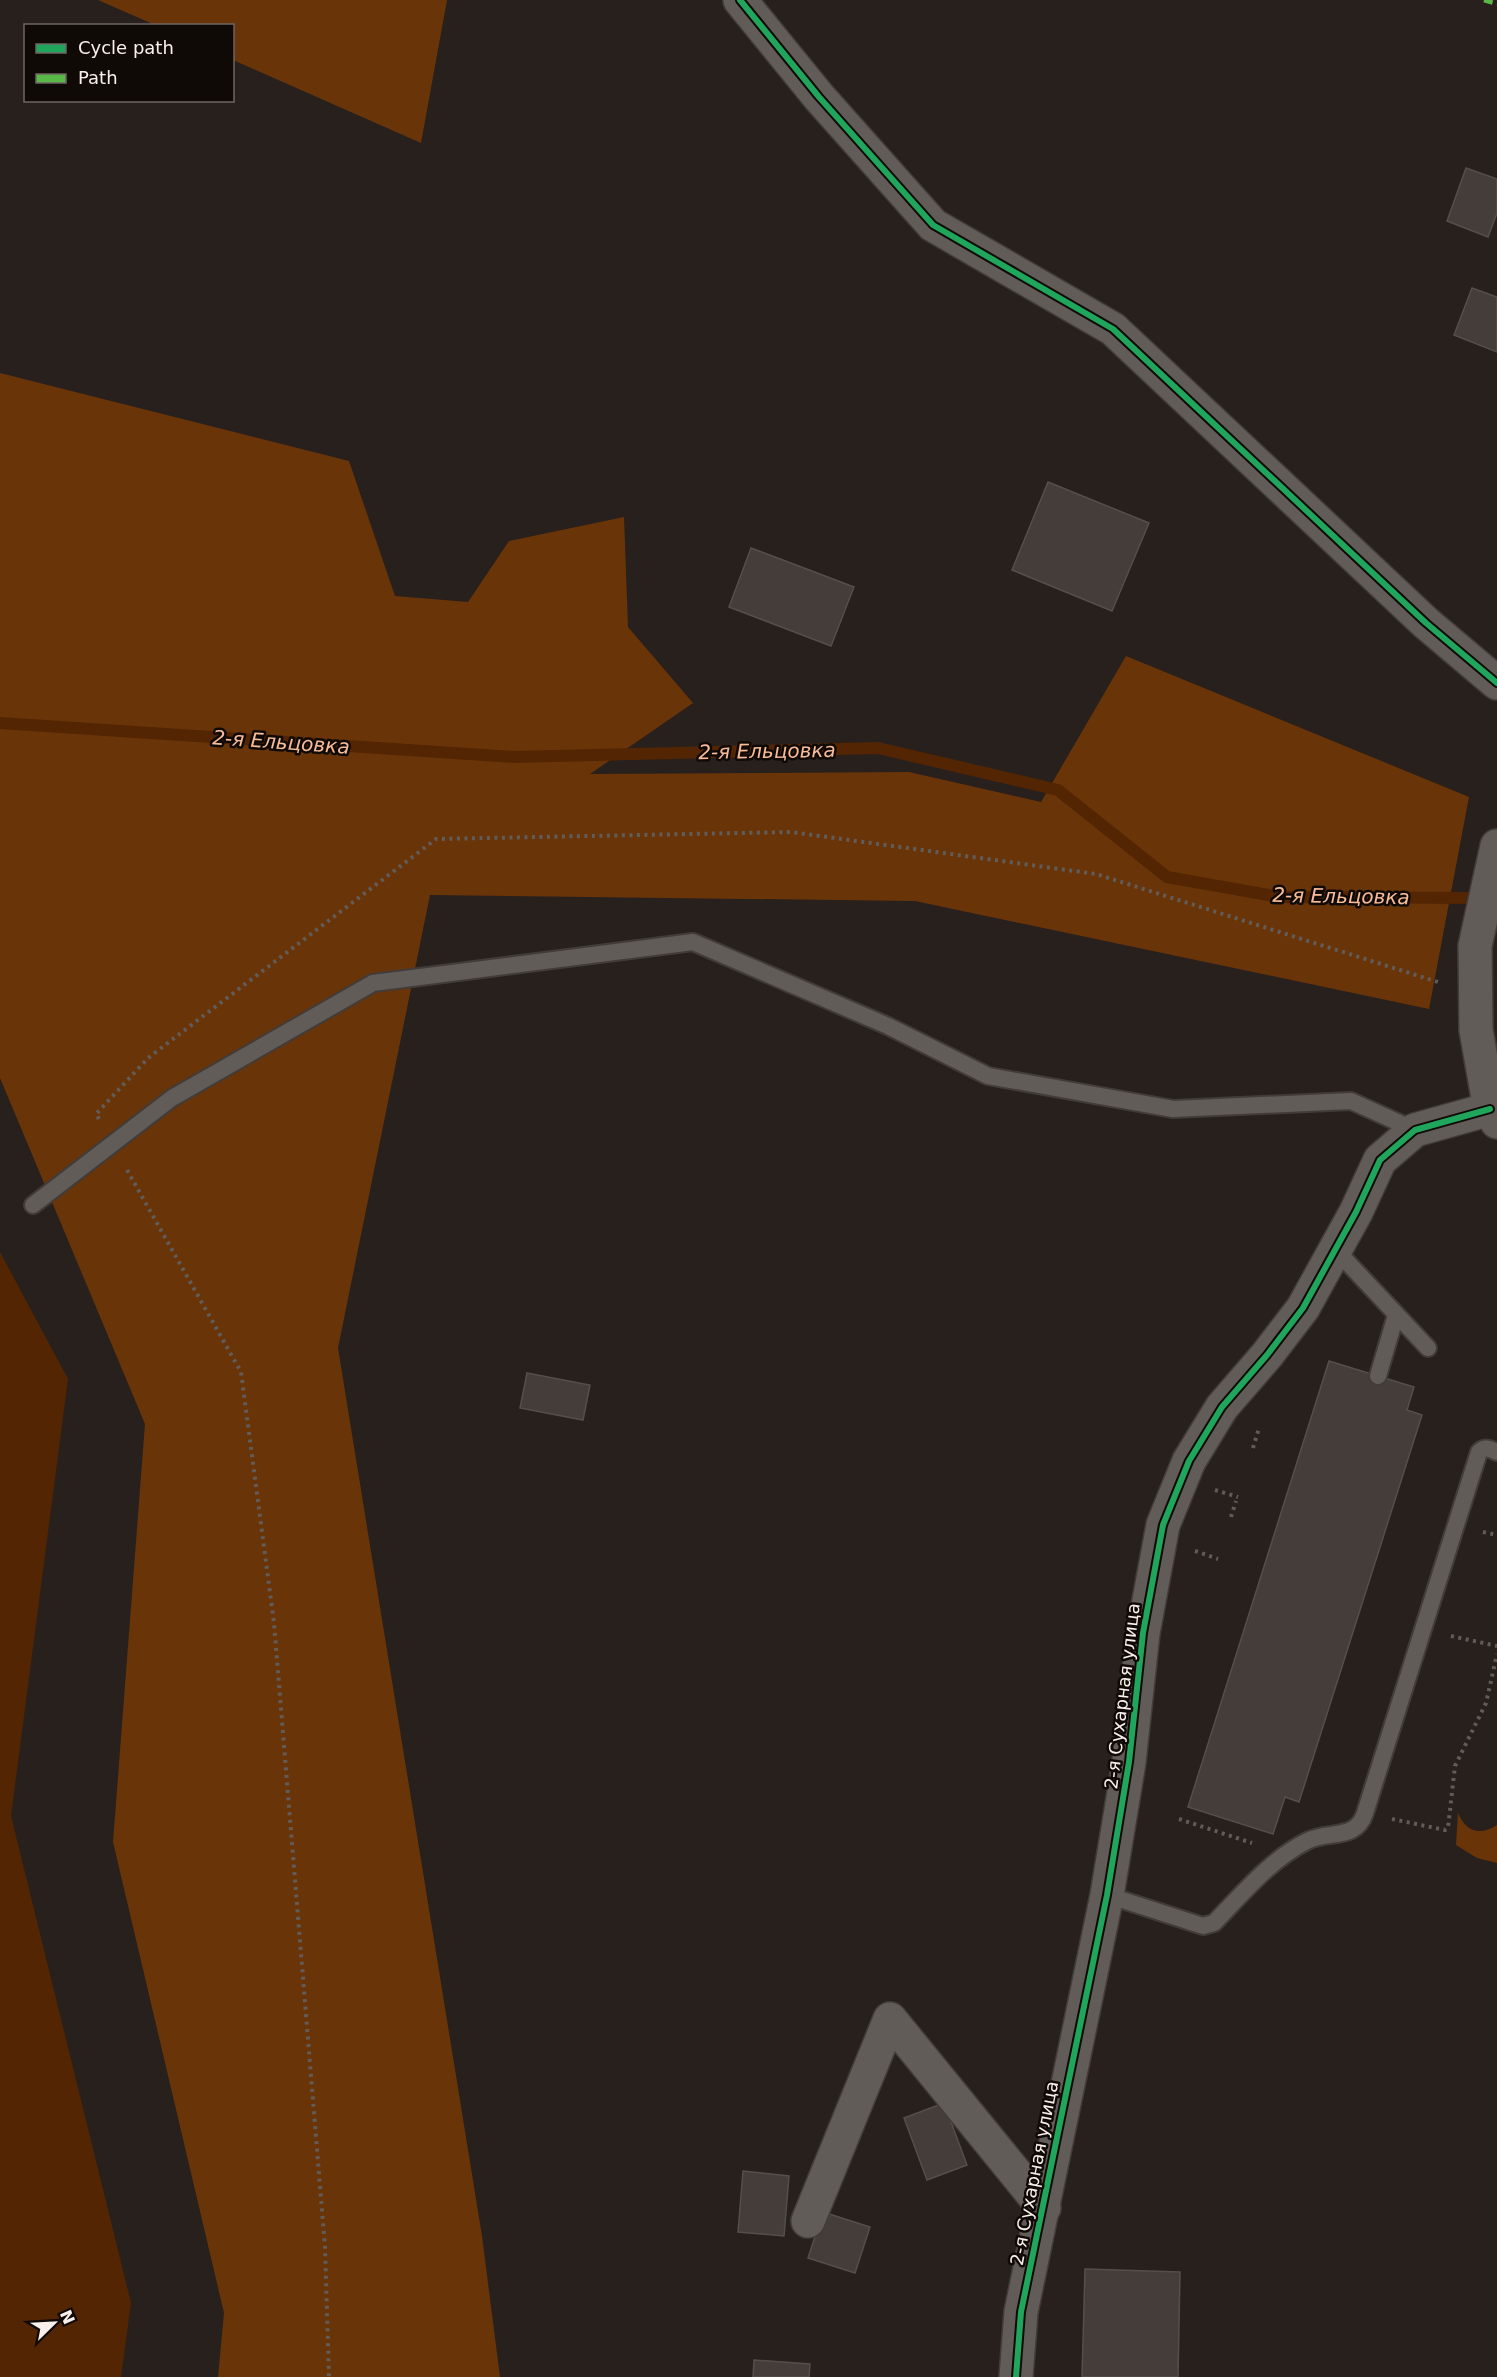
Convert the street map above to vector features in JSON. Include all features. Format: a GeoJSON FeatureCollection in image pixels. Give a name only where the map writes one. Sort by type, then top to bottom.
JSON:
{"type":"FeatureCollection","features":[{"type":"Feature","properties":{"kind":"street"},"geometry":{"type":"LineString","coordinates":[[740,0],[819,97],[933,225],[1113,329],[1426,623],[1497,683]]}},
{"type":"Feature","properties":{"kind":"street"},"geometry":{"type":"LineString","coordinates":[[1494,1116],[1476,1030],[1475,946],[1497,846]]}},
{"type":"Feature","properties":{"kind":"street","name":"2-я Сухарная улица"},"geometry":{"type":"LineString","coordinates":[[1016,2377],[1021,2312],[1107,1895],[1129,1762],[1143,1633],[1163,1525],[1189,1461],[1222,1407],[1267,1355],[1303,1308],[1356,1212],[1380,1160],[1415,1130],[1494,1116]]}},
{"type":"Feature","properties":{"kind":"street"},"geometry":{"type":"LineString","coordinates":[[808,2221],[890,2019],[1044,2208]]}},
{"type":"Feature","properties":{"kind":"lane"},"geometry":{"type":"LineString","coordinates":[[33,1205],[172,1098],[373,984],[693,942],[888,1026],[988,1076],[1173,1109],[1351,1101],[1415,1130]]}},
{"type":"Feature","properties":{"kind":"lane"},"geometry":{"type":"LineString","coordinates":[[1335,1249],[1428,1348]]}},
{"type":"Feature","properties":{"kind":"lane"},"geometry":{"type":"LineString","coordinates":[[1378,1376],[1396,1315]]}},
{"type":"Feature","properties":{"kind":"lane"},"geometry":{"type":"LineString","coordinates":[[1107,1895],[1203,1926],[1209,1925],[1214,1923],[1268,1867],[1287,1854],[1309,1840],[1352,1830],[1362,1821],[1479,1452],[1483,1448],[1497,1452]]}},
{"type":"Feature","properties":{"kind":"path"},"geometry":{"type":"LineString","coordinates":[[328,2377],[324,2247],[274,1623],[241,1372],[96,1114],[148,1058],[436,839],[791,832],[1096,874],[1476,993]]}},
{"type":"Feature","properties":{"kind":"path"},"geometry":{"type":"LineString","coordinates":[[1253,1448],[1260,1428]]}},
{"type":"Feature","properties":{"kind":"path"},"geometry":{"type":"LineString","coordinates":[[1231,1516],[1236,1501]]}},
{"type":"Feature","properties":{"kind":"path"},"geometry":{"type":"LineString","coordinates":[[1194,1551],[1218,1559]]}},
{"type":"Feature","properties":{"kind":"path"},"geometry":{"type":"LineString","coordinates":[[1458,1638],[1497,1646]]}},
{"type":"Feature","properties":{"kind":"path"},"geometry":{"type":"LineString","coordinates":[[1406,1822],[1445,1830],[1448,1828],[1455,1766],[1486,1703],[1497,1654]]}},
{"type":"Feature","properties":{"kind":"path"},"geometry":{"type":"LineString","coordinates":[[1179,1820],[1287,1854]]}},
{"type":"Feature","properties":{"kind":"shaded area"},"geometry":{"type":"Polygon","coordinates":[[[98,0],[447,0],[421,143],[234,60],[234,24],[153,24],[98,0]]]}},
{"type":"Feature","properties":{"kind":"shaded area"},"geometry":{"type":"Polygon","coordinates":[[[0,373],[349,461],[395,596],[468,602],[509,541],[624,517],[628,627],[693,703],[590,774],[909,772],[1041,802],[1126,656],[1469,797],[1429,1009],[915,901],[430,895],[338,1348],[482,2236],[500,2377],[218,2377],[224,2313],[113,1842],[145,1424],[0,1078],[0,373]]]}},
{"type":"Feature","properties":{"kind":"shaded area"},"geometry":{"type":"Polygon","coordinates":[[[0,1252],[68,1379],[11,1816],[131,2303],[121,2377],[0,2377],[0,1252]]]}},
{"type":"Feature","properties":{"kind":"shaded area"},"geometry":{"type":"Polygon","coordinates":[[[1458,1813],[1465,1824],[1474,1830],[1485,1830],[1497,1825],[1497,1863],[1477,1858],[1456,1845],[1458,1813]]]}},
{"type":"Feature","properties":{"kind":"building"},"geometry":{"type":"Polygon","coordinates":[[[1466,168],[1497,179],[1497,213],[1488,237],[1447,221],[1466,168]]]}},
{"type":"Feature","properties":{"kind":"building"},"geometry":{"type":"Polygon","coordinates":[[[1472,288],[1497,297],[1497,352],[1454,335],[1472,288]]]}},
{"type":"Feature","properties":{"kind":"building"},"geometry":{"type":"Polygon","coordinates":[[[1048,482],[1149,523],[1112,611],[1012,570],[1048,482]]]}},
{"type":"Feature","properties":{"kind":"building"},"geometry":{"type":"Polygon","coordinates":[[[751,548],[854,587],[831,646],[729,607],[751,548]]]}},
{"type":"Feature","properties":{"kind":"building"},"geometry":{"type":"Polygon","coordinates":[[[1329,1361],[1414,1387],[1407,1410],[1422,1415],[1299,1802],[1285,1797],[1273,1834],[1188,1807],[1329,1361]]]}},
{"type":"Feature","properties":{"kind":"building"},"geometry":{"type":"Polygon","coordinates":[[[527,1373],[590,1385],[583,1420],[520,1408],[527,1373]]]}},
{"type":"Feature","properties":{"kind":"building"},"geometry":{"type":"Polygon","coordinates":[[[944,2103],[967,2165],[927,2180],[904,2118],[944,2103]]]}},
{"type":"Feature","properties":{"kind":"building"},"geometry":{"type":"Polygon","coordinates":[[[743,2171],[789,2176],[784,2236],[738,2232],[743,2171]]]}},
{"type":"Feature","properties":{"kind":"building"},"geometry":{"type":"Polygon","coordinates":[[[823,2212],[870,2227],[855,2273],[808,2258],[823,2212]]]}},
{"type":"Feature","properties":{"kind":"building"},"geometry":{"type":"Polygon","coordinates":[[[1085,2269],[1180,2272],[1178,2377],[1082,2377],[1085,2269]]]}},
{"type":"Feature","properties":{"kind":"building"},"geometry":{"type":"Polygon","coordinates":[[[754,2360],[810,2364],[809,2377],[753,2377],[754,2360]]]}},
{"type":"Feature","properties":{"kind":"waterway","name":"2-я Ельцовка"},"geometry":{"type":"LineString","coordinates":[[0,723],[514,757],[878,748],[1058,790],[1167,877],[1280,897],[1484,898]]}},
{"type":"Feature","properties":{"kind":"marked path"},"geometry":{"type":"LineString","coordinates":[[1484,0],[1497,4]]}},
{"type":"Feature","properties":{"kind":"cycle path"},"geometry":{"type":"LineString","coordinates":[[740,0],[819,97],[933,225],[1113,329],[1426,623],[1497,683]]}},
{"type":"Feature","properties":{"kind":"cycle path"},"geometry":{"type":"LineString","coordinates":[[1016,2377],[1021,2312],[1107,1895],[1129,1762],[1143,1633],[1163,1525],[1189,1461],[1222,1407],[1267,1355],[1303,1308],[1356,1212],[1380,1160],[1415,1130],[1490,1109]]}}]}
